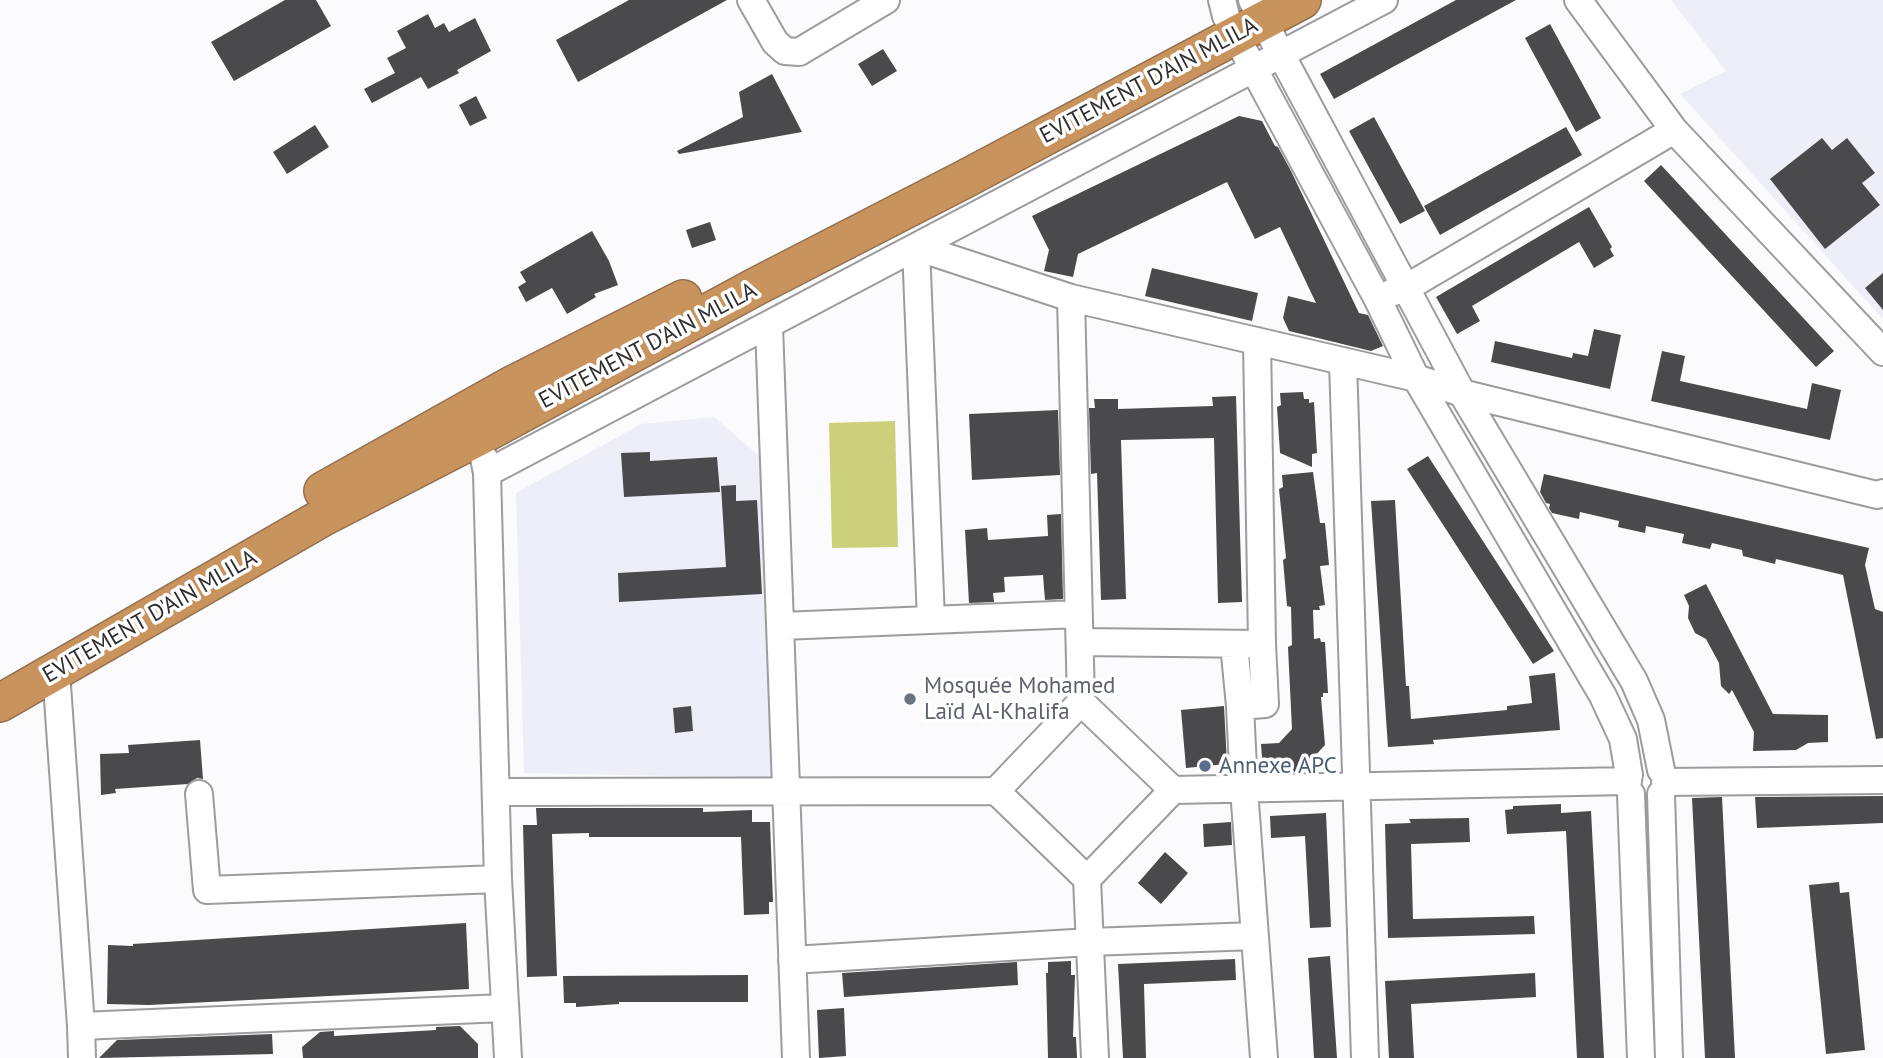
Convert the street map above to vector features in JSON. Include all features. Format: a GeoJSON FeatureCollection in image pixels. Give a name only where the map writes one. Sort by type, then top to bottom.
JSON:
{"type":"FeatureCollection","features":[{"type":"Feature","properties":{"kind":"highway","name":"EVITEMENT D'AIN MLILA"},"geometry":{"type":"LineString","coordinates":[[0,677],[78,629],[474,423],[757,286],[963,180],[1244,10],[1302,0]]}},
{"type":"Feature","properties":{"kind":"highway","name":"EVITEMENT D'AIN MLILA"},"geometry":{"type":"LineString","coordinates":[[0,704],[325,516],[474,423]]}},
{"type":"Feature","properties":{"kind":"street"},"geometry":{"type":"LineString","coordinates":[[751,0],[775,42],[785,51],[799,52],[886,0]]}},
{"type":"Feature","properties":{"kind":"street"},"geometry":{"type":"LineString","coordinates":[[487,473],[1384,0]]}},
{"type":"Feature","properties":{"kind":"street"},"geometry":{"type":"LineString","coordinates":[[1578,0],[1674,130],[1883,352],[1883,357]]}},
{"type":"Feature","properties":{"kind":"street"},"geometry":{"type":"LineString","coordinates":[[1244,10],[1280,54],[1462,393],[1634,681],[1651,720],[1662,782],[1669,1058]]}},
{"type":"Feature","properties":{"kind":"street"},"geometry":{"type":"LineString","coordinates":[[1244,10],[1254,69],[1377,298],[1416,378],[1603,696],[1623,739],[1629,783],[1641,1058]]}},
{"type":"Feature","properties":{"kind":"street"},"geometry":{"type":"LineString","coordinates":[[1377,298],[1406,288],[1674,130]]}},
{"type":"Feature","properties":{"kind":"street"},"geometry":{"type":"LineString","coordinates":[[916,247],[1072,298],[1416,378],[1462,393],[1864,492],[1877,495],[1883,493]]}},
{"type":"Feature","properties":{"kind":"street"},"geometry":{"type":"LineString","coordinates":[[916,247],[931,620]]}},
{"type":"Feature","properties":{"kind":"street"},"geometry":{"type":"LineString","coordinates":[[1072,298],[1082,702],[1173,790],[1629,783]]}},
{"type":"Feature","properties":{"kind":"street"},"geometry":{"type":"LineString","coordinates":[[769,326],[796,1058]]}},
{"type":"Feature","properties":{"kind":"street"},"geometry":{"type":"LineString","coordinates":[[1240,706],[1265,704],[1258,341]]}},
{"type":"Feature","properties":{"kind":"street"},"geometry":{"type":"LineString","coordinates":[[1343,361],[1365,1058]]}},
{"type":"Feature","properties":{"kind":"street"},"geometry":{"type":"LineString","coordinates":[[474,423],[487,473],[498,879],[508,1058]]}},
{"type":"Feature","properties":{"kind":"street"},"geometry":{"type":"LineString","coordinates":[[781,626],[1079,614]]}},
{"type":"Feature","properties":{"kind":"street"},"geometry":{"type":"LineString","coordinates":[[1080,642],[1262,644]]}},
{"type":"Feature","properties":{"kind":"street"},"geometry":{"type":"LineString","coordinates":[[1234,644],[1264,1058]]}},
{"type":"Feature","properties":{"kind":"street"},"geometry":{"type":"LineString","coordinates":[[56,671],[82,1058]]}},
{"type":"Feature","properties":{"kind":"street"},"geometry":{"type":"LineString","coordinates":[[996,791],[1082,702]]}},
{"type":"Feature","properties":{"kind":"street"},"geometry":{"type":"LineString","coordinates":[[1629,783],[1637,765],[1644,763],[1650,763],[1662,782]]}},
{"type":"Feature","properties":{"kind":"street"},"geometry":{"type":"LineString","coordinates":[[1662,782],[1883,780]]}},
{"type":"Feature","properties":{"kind":"street"},"geometry":{"type":"LineString","coordinates":[[1087,879],[1173,790]]}},
{"type":"Feature","properties":{"kind":"street"},"geometry":{"type":"LineString","coordinates":[[496,792],[996,791],[1087,879],[1095,1058]]}},
{"type":"Feature","properties":{"kind":"street"},"geometry":{"type":"LineString","coordinates":[[199,794],[207,890],[498,879]]}},
{"type":"Feature","properties":{"kind":"street"},"geometry":{"type":"LineString","coordinates":[[792,960],[1090,942],[1255,936]]}},
{"type":"Feature","properties":{"kind":"street"},"geometry":{"type":"LineString","coordinates":[[81,1026],[504,1008]]}},
{"type":"Feature","properties":{"kind":"shaded area"},"geometry":{"type":"Polygon","coordinates":[[[1671,0],[1883,0],[1883,319],[1680,94],[1726,71],[1671,0]]]}},
{"type":"Feature","properties":{"kind":"shaded area"},"geometry":{"type":"Polygon","coordinates":[[[714,417],[764,460],[775,778],[524,773],[516,493],[641,424],[714,417]]]}},
{"type":"Feature","properties":{"kind":"green space"},"geometry":{"type":"Polygon","coordinates":[[[895,421],[898,547],[832,548],[829,423],[895,421]]]}},
{"type":"Feature","properties":{"kind":"building"},"geometry":{"type":"Polygon","coordinates":[[[285,0],[316,0],[331,26],[234,81],[211,42],[285,0]]]}},
{"type":"Feature","properties":{"kind":"building"},"geometry":{"type":"Polygon","coordinates":[[[629,0],[727,0],[578,82],[556,40],[629,0]]]}},
{"type":"Feature","properties":{"kind":"building"},"geometry":{"type":"Polygon","coordinates":[[[1456,0],[1516,0],[1334,99],[1320,74],[1456,0]]]}},
{"type":"Feature","properties":{"kind":"building"},"geometry":{"type":"Polygon","coordinates":[[[428,14],[435,28],[444,23],[449,32],[475,18],[491,51],[457,70],[459,73],[428,89],[421,77],[372,103],[364,89],[395,73],[387,58],[406,48],[397,31],[428,14]]]}},
{"type":"Feature","properties":{"kind":"building"},"geometry":{"type":"Polygon","coordinates":[[[1550,24],[1601,118],[1576,132],[1525,38],[1550,24]]]}},
{"type":"Feature","properties":{"kind":"building"},"geometry":{"type":"Polygon","coordinates":[[[883,49],[897,71],[872,86],[858,64],[883,49]]]}},
{"type":"Feature","properties":{"kind":"building"},"geometry":{"type":"Polygon","coordinates":[[[772,74],[802,132],[679,154],[677,151],[743,117],[739,92],[772,74]]]}},
{"type":"Feature","properties":{"kind":"building"},"geometry":{"type":"Polygon","coordinates":[[[476,96],[487,118],[470,126],[459,105],[476,96]]]}},
{"type":"Feature","properties":{"kind":"building"},"geometry":{"type":"Polygon","coordinates":[[[1239,116],[1262,121],[1291,171],[1359,313],[1368,315],[1383,346],[1371,351],[1289,331],[1283,318],[1288,296],[1316,303],[1280,227],[1255,239],[1227,182],[1078,254],[1073,277],[1044,271],[1049,250],[1032,216],[1239,116]]]}},
{"type":"Feature","properties":{"kind":"building"},"geometry":{"type":"Polygon","coordinates":[[[1374,117],[1425,211],[1400,224],[1349,131],[1374,117]]]}},
{"type":"Feature","properties":{"kind":"building"},"geometry":{"type":"Polygon","coordinates":[[[315,125],[329,147],[287,174],[273,152],[315,125]]]}},
{"type":"Feature","properties":{"kind":"building"},"geometry":{"type":"Polygon","coordinates":[[[1566,127],[1582,155],[1440,235],[1424,206],[1566,127]]]}},
{"type":"Feature","properties":{"kind":"building"},"geometry":{"type":"Polygon","coordinates":[[[1822,138],[1832,150],[1847,138],[1875,173],[1862,183],[1880,205],[1825,249],[1770,179],[1822,138]]]}},
{"type":"Feature","properties":{"kind":"building"},"geometry":{"type":"Polygon","coordinates":[[[1661,165],[1834,351],[1816,367],[1644,181],[1661,165]]]}},
{"type":"Feature","properties":{"kind":"building"},"geometry":{"type":"Polygon","coordinates":[[[1589,207],[1612,247],[1610,249],[1614,256],[1594,268],[1579,242],[1472,306],[1480,321],[1457,334],[1436,297],[1589,207]]]}},
{"type":"Feature","properties":{"kind":"building"},"geometry":{"type":"Polygon","coordinates":[[[710,222],[716,240],[692,248],[686,230],[710,222]]]}},
{"type":"Feature","properties":{"kind":"building"},"geometry":{"type":"Polygon","coordinates":[[[592,231],[609,261],[618,285],[594,294],[596,297],[567,314],[552,288],[526,302],[518,287],[526,282],[520,272],[592,231]]]}},
{"type":"Feature","properties":{"kind":"building"},"geometry":{"type":"Polygon","coordinates":[[[1152,268],[1258,293],[1252,321],[1145,296],[1152,268]]]}},
{"type":"Feature","properties":{"kind":"building"},"geometry":{"type":"Polygon","coordinates":[[[1883,273],[1883,310],[1865,288],[1883,273]]]}},
{"type":"Feature","properties":{"kind":"building"},"geometry":{"type":"Polygon","coordinates":[[[1594,329],[1621,335],[1610,389],[1491,362],[1495,341],[1572,358],[1573,353],[1588,356],[1594,329]]]}},
{"type":"Feature","properties":{"kind":"building"},"geometry":{"type":"Polygon","coordinates":[[[1662,351],[1685,356],[1680,381],[1807,409],[1812,383],[1841,390],[1830,440],[1651,401],[1662,351]]]}},
{"type":"Feature","properties":{"kind":"building"},"geometry":{"type":"Polygon","coordinates":[[[1303,392],[1304,399],[1309,399],[1309,403],[1314,402],[1317,453],[1312,454],[1312,467],[1280,453],[1277,407],[1281,405],[1280,393],[1303,392]]]}},
{"type":"Feature","properties":{"kind":"building"},"geometry":{"type":"Polygon","coordinates":[[[1236,396],[1242,602],[1218,603],[1214,438],[1121,440],[1126,599],[1101,600],[1097,473],[1091,474],[1089,408],[1095,408],[1094,399],[1118,399],[1118,409],[1213,406],[1212,397],[1236,396]]]}},
{"type":"Feature","properties":{"kind":"building"},"geometry":{"type":"Polygon","coordinates":[[[1058,410],[1060,475],[972,480],[969,414],[1058,410]]]}},
{"type":"Feature","properties":{"kind":"building"},"geometry":{"type":"Polygon","coordinates":[[[650,452],[650,461],[717,457],[720,492],[624,497],[621,453],[650,452]]]}},
{"type":"Feature","properties":{"kind":"building"},"geometry":{"type":"Polygon","coordinates":[[[1428,456],[1554,651],[1533,664],[1407,469],[1428,456]]]}},
{"type":"Feature","properties":{"kind":"building"},"geometry":{"type":"Polygon","coordinates":[[[1313,472],[1320,523],[1325,523],[1329,565],[1320,566],[1325,605],[1319,606],[1320,610],[1313,610],[1314,639],[1320,638],[1321,642],[1325,642],[1328,693],[1323,693],[1321,697],[1325,745],[1300,772],[1263,771],[1261,744],[1279,743],[1292,729],[1288,647],[1292,645],[1291,607],[1287,606],[1283,560],[1286,558],[1279,489],[1283,487],[1282,475],[1313,472]]]}},
{"type":"Feature","properties":{"kind":"building"},"geometry":{"type":"Polygon","coordinates":[[[1544,474],[1869,548],[1865,565],[1875,609],[1883,612],[1883,738],[1876,739],[1843,575],[1776,559],[1775,564],[1743,556],[1742,550],[1712,543],[1710,549],[1682,543],[1684,534],[1646,526],[1645,533],[1618,527],[1619,521],[1580,512],[1579,519],[1552,513],[1550,504],[1546,503],[1540,492],[1544,474]]]}},
{"type":"Feature","properties":{"kind":"building"},"geometry":{"type":"Polygon","coordinates":[[[736,485],[736,501],[757,500],[762,594],[619,602],[618,573],[726,567],[721,486],[736,485]]]}},
{"type":"Feature","properties":{"kind":"building"},"geometry":{"type":"Polygon","coordinates":[[[1395,500],[1406,686],[1409,686],[1411,719],[1507,710],[1507,706],[1532,703],[1529,676],[1555,673],[1560,730],[1433,740],[1434,744],[1388,747],[1371,501],[1395,500]]]}},
{"type":"Feature","properties":{"kind":"building"},"geometry":{"type":"Polygon","coordinates":[[[1061,514],[1063,599],[1045,600],[1043,575],[1004,577],[1005,592],[993,593],[994,602],[969,603],[965,530],[987,528],[988,540],[1048,536],[1047,515],[1061,514]]]}},
{"type":"Feature","properties":{"kind":"building"},"geometry":{"type":"Polygon","coordinates":[[[1706,584],[1773,714],[1828,715],[1828,742],[1808,743],[1796,750],[1753,751],[1754,732],[1732,690],[1729,694],[1721,686],[1719,663],[1706,639],[1695,633],[1688,618],[1689,606],[1684,595],[1706,584]]]}},
{"type":"Feature","properties":{"kind":"building"},"geometry":{"type":"Polygon","coordinates":[[[691,706],[693,731],[675,733],[673,708],[691,706]]]}},
{"type":"Feature","properties":{"kind":"building"},"geometry":{"type":"Polygon","coordinates":[[[1224,706],[1227,764],[1186,768],[1181,710],[1224,706]]]}},
{"type":"Feature","properties":{"kind":"building"},"geometry":{"type":"Polygon","coordinates":[[[200,740],[203,779],[197,778],[188,784],[115,789],[116,793],[101,795],[100,754],[129,753],[128,745],[200,740]]]}},
{"type":"Feature","properties":{"kind":"building"},"geometry":{"type":"Polygon","coordinates":[[[1883,796],[1883,823],[1757,828],[1755,797],[1883,796]]]}},
{"type":"Feature","properties":{"kind":"building"},"geometry":{"type":"Polygon","coordinates":[[[1722,797],[1735,1058],[1705,1058],[1692,798],[1722,797]]]}},
{"type":"Feature","properties":{"kind":"building"},"geometry":{"type":"Polygon","coordinates":[[[1561,804],[1561,813],[1591,811],[1604,1058],[1577,1058],[1566,831],[1507,834],[1505,810],[1513,809],[1513,806],[1561,804]]]}},
{"type":"Feature","properties":{"kind":"building"},"geometry":{"type":"Polygon","coordinates":[[[536,808],[703,808],[703,812],[752,810],[752,822],[770,822],[773,902],[769,902],[769,914],[744,915],[741,837],[589,837],[589,833],[552,834],[557,976],[527,977],[523,825],[537,825],[536,808]]]}},
{"type":"Feature","properties":{"kind":"building"},"geometry":{"type":"Polygon","coordinates":[[[1326,813],[1331,927],[1310,928],[1305,836],[1271,838],[1270,816],[1326,813]]]}},
{"type":"Feature","properties":{"kind":"building"},"geometry":{"type":"Polygon","coordinates":[[[1469,818],[1470,842],[1411,844],[1413,919],[1534,916],[1535,934],[1388,938],[1385,824],[1411,823],[1409,819],[1469,818]]]}},
{"type":"Feature","properties":{"kind":"building"},"geometry":{"type":"Polygon","coordinates":[[[1231,822],[1232,845],[1204,847],[1203,824],[1231,822]]]}},
{"type":"Feature","properties":{"kind":"building"},"geometry":{"type":"Polygon","coordinates":[[[1165,852],[1188,873],[1161,904],[1138,883],[1165,852]]]}},
{"type":"Feature","properties":{"kind":"building"},"geometry":{"type":"Polygon","coordinates":[[[1839,882],[1840,893],[1849,892],[1865,1050],[1826,1054],[1809,885],[1839,882]]]}},
{"type":"Feature","properties":{"kind":"building"},"geometry":{"type":"Polygon","coordinates":[[[466,923],[469,989],[149,1005],[107,1004],[108,945],[133,946],[466,923]]]}},
{"type":"Feature","properties":{"kind":"building"},"geometry":{"type":"Polygon","coordinates":[[[1330,956],[1337,1058],[1314,1058],[1308,958],[1330,956]]]}},
{"type":"Feature","properties":{"kind":"building"},"geometry":{"type":"Polygon","coordinates":[[[1235,959],[1236,980],[1144,984],[1146,1058],[1123,1058],[1118,964],[1235,959]]]}},
{"type":"Feature","properties":{"kind":"building"},"geometry":{"type":"Polygon","coordinates":[[[1071,961],[1071,975],[1075,975],[1073,1037],[1076,1037],[1077,1058],[1048,1058],[1048,962],[1071,961]]]}},
{"type":"Feature","properties":{"kind":"building"},"geometry":{"type":"Polygon","coordinates":[[[1017,962],[1018,985],[844,997],[842,973],[1017,962]]]}},
{"type":"Feature","properties":{"kind":"building"},"geometry":{"type":"Polygon","coordinates":[[[1535,973],[1536,997],[1411,1004],[1414,1058],[1389,1058],[1385,981],[1535,973]]]}},
{"type":"Feature","properties":{"kind":"building"},"geometry":{"type":"Polygon","coordinates":[[[748,975],[748,1002],[619,1002],[576,1007],[576,1003],[564,1003],[563,976],[748,975]]]}},
{"type":"Feature","properties":{"kind":"building"},"geometry":{"type":"Polygon","coordinates":[[[844,1008],[846,1056],[819,1058],[817,1010],[844,1008]]]}},
{"type":"Feature","properties":{"kind":"building"},"geometry":{"type":"Polygon","coordinates":[[[460,1026],[478,1044],[478,1058],[303,1058],[302,1047],[320,1032],[334,1031],[334,1036],[460,1026]]]}},
{"type":"Feature","properties":{"kind":"building"},"geometry":{"type":"Polygon","coordinates":[[[272,1034],[273,1054],[99,1058],[117,1040],[272,1034]]]}},
{"type":"Feature","properties":{"kind":"place","name":"Mosquée Mohamed Laïd Al-Khalifa"},"geometry":{"type":"Point","coordinates":[910,699]}},
{"type":"Feature","properties":{"kind":"place","name":"Annexe APC"},"geometry":{"type":"Point","coordinates":[1205,766]}}]}
